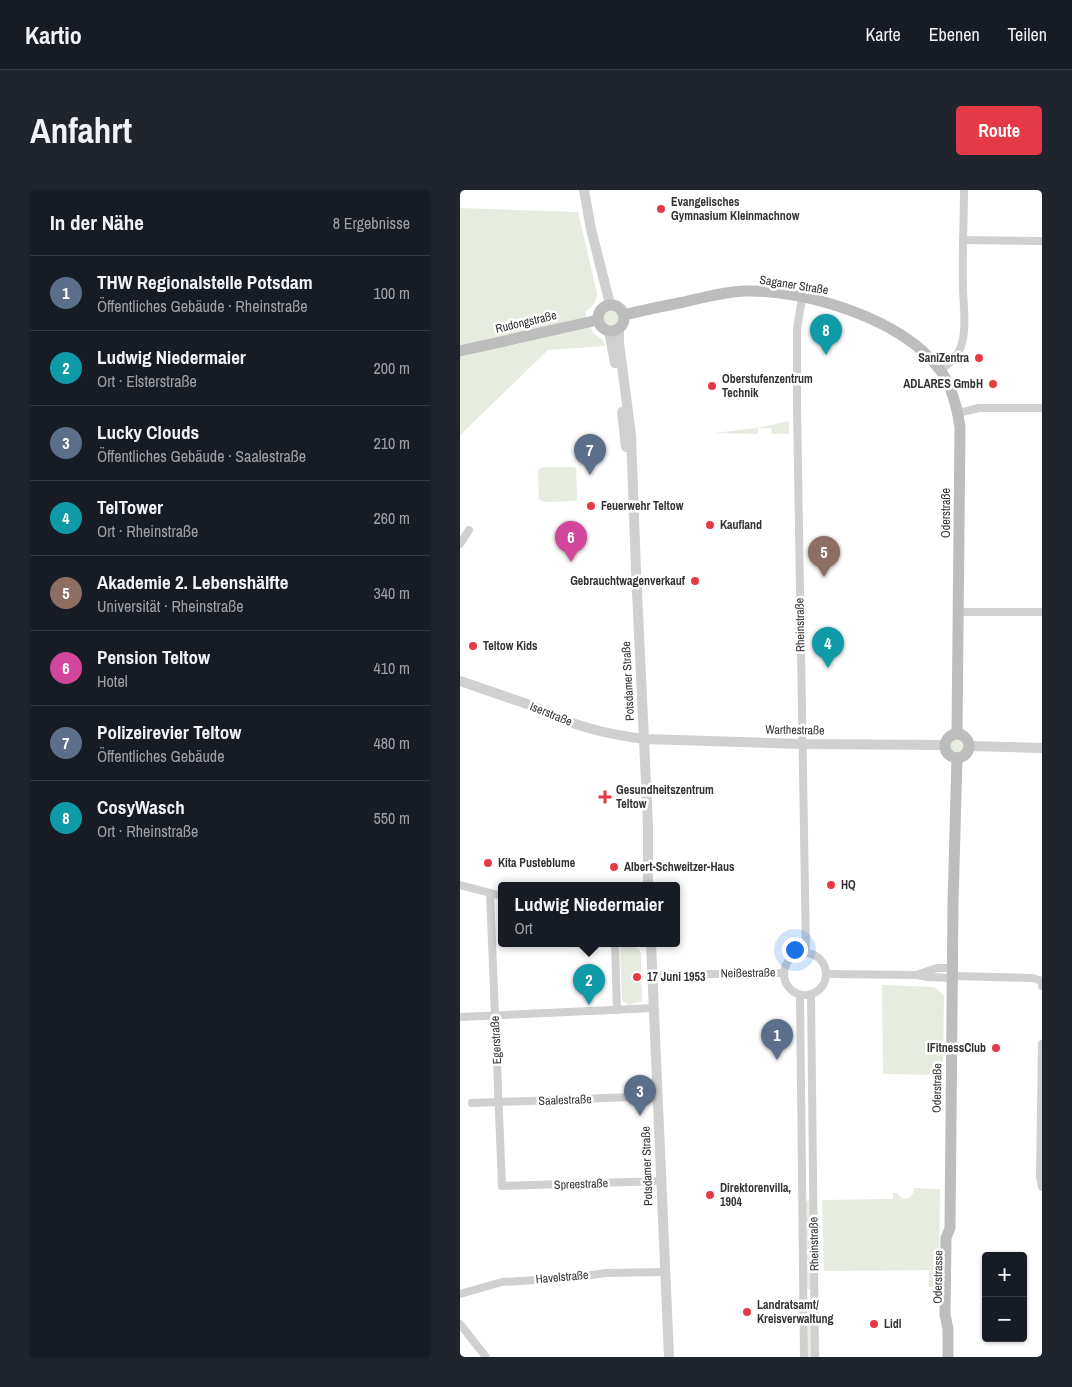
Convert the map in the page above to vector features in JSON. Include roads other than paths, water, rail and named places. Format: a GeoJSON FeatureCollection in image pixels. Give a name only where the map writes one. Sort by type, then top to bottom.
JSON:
{"type":"FeatureCollection","features":[{"type":"Feature","properties":{"kind":"main road","name":"Saganer Straße"},"geometry":{"type":"LineString","coordinates":[[624,315],[713,295],[744,291],[774,293],[837,306],[868,317],[909,339],[930,357],[940,370]]}},
{"type":"Feature","properties":{"kind":"main road"},"geometry":{"type":"LineString","coordinates":[[610,304],[619,307],[624,315],[624,323],[614,330],[602,327],[598,320],[598,314],[601,309],[610,304]]}},
{"type":"Feature","properties":{"kind":"main road","name":"Rudongstraße"},"geometry":{"type":"LineString","coordinates":[[460,351],[598,320]]}},
{"type":"Feature","properties":{"kind":"main road","name":"Oderstraße"},"geometry":{"type":"LineString","coordinates":[[940,370],[949,385],[958,414],[961,441],[957,733]]}},
{"type":"Feature","properties":{"kind":"main road"},"geometry":{"type":"LineString","coordinates":[[957,733],[967,739],[969,746],[966,753],[958,758],[949,756],[944,745],[947,738],[957,733]]}},
{"type":"Feature","properties":{"kind":"main road","name":"Oderstraße"},"geometry":{"type":"LineString","coordinates":[[948,1357],[948,1326],[945,1315],[946,1238],[950,1228],[953,904],[958,758]]}},
{"type":"Feature","properties":{"kind":"street"},"geometry":{"type":"LineString","coordinates":[[584,190],[610,304]]}},
{"type":"Feature","properties":{"kind":"street"},"geometry":{"type":"LineString","coordinates":[[940,370],[954,360],[963,339],[964,190]]}},
{"type":"Feature","properties":{"kind":"street"},"geometry":{"type":"LineString","coordinates":[[963,240],[1042,240]]}},
{"type":"Feature","properties":{"kind":"street","name":"Rheinstraße"},"geometry":{"type":"LineString","coordinates":[[802,298],[797,330],[797,378],[806,953]]}},
{"type":"Feature","properties":{"kind":"street","name":"Potsdamer Straße"},"geometry":{"type":"LineString","coordinates":[[614,330],[613,350],[625,444],[632,475],[648,825],[648,882]]}},
{"type":"Feature","properties":{"kind":"street"},"geometry":{"type":"LineString","coordinates":[[958,414],[979,408],[1042,408]]}},
{"type":"Feature","properties":{"kind":"street"},"geometry":{"type":"LineString","coordinates":[[460,544],[469,530]]}},
{"type":"Feature","properties":{"kind":"street"},"geometry":{"type":"LineString","coordinates":[[959,612],[1042,612]]}},
{"type":"Feature","properties":{"kind":"street","name":"Iserstraße"},"geometry":{"type":"LineString","coordinates":[[460,681],[533,706],[580,725],[622,736],[644,739]]}},
{"type":"Feature","properties":{"kind":"street","name":"Warthestraße"},"geometry":{"type":"LineString","coordinates":[[644,739],[802,744],[944,745]]}},
{"type":"Feature","properties":{"kind":"street"},"geometry":{"type":"LineString","coordinates":[[969,746],[1042,748]]}},
{"type":"Feature","properties":{"kind":"street"},"geometry":{"type":"LineString","coordinates":[[460,885],[498,895]]}},
{"type":"Feature","properties":{"kind":"street","name":"Egerstraße"},"geometry":{"type":"LineString","coordinates":[[490,893],[502,1186]]}},
{"type":"Feature","properties":{"kind":"street"},"geometry":{"type":"LineString","coordinates":[[615,947],[618,1010]]}},
{"type":"Feature","properties":{"kind":"street","name":"Potsdamer Straße"},"geometry":{"type":"LineString","coordinates":[[650,947],[669,1357]]}},
{"type":"Feature","properties":{"kind":"street"},"geometry":{"type":"LineString","coordinates":[[806,953],[820,960],[826,974],[823,984],[816,992],[800,994],[790,989],[784,979],[784,973],[787,964],[793,957],[806,953]]}},
{"type":"Feature","properties":{"kind":"street"},"geometry":{"type":"LineString","coordinates":[[826,974],[916,975],[937,968],[953,974],[1034,978],[1042,981],[1042,986]]}},
{"type":"Feature","properties":{"kind":"street","name":"Neißestraße"},"geometry":{"type":"LineString","coordinates":[[652,975],[784,973]]}},
{"type":"Feature","properties":{"kind":"street","name":"Rheinstraße"},"geometry":{"type":"LineString","coordinates":[[800,994],[804,1357]]}},
{"type":"Feature","properties":{"kind":"street","name":"Rheinstraße"},"geometry":{"type":"LineString","coordinates":[[811,994],[815,1357]]}},
{"type":"Feature","properties":{"kind":"street"},"geometry":{"type":"LineString","coordinates":[[460,1017],[654,1008]]}},
{"type":"Feature","properties":{"kind":"street"},"geometry":{"type":"LineString","coordinates":[[1042,1044],[1040,1178],[1042,1187]]}},
{"type":"Feature","properties":{"kind":"street"},"geometry":{"type":"LineString","coordinates":[[801,1082],[812,1082]]}},
{"type":"Feature","properties":{"kind":"street","name":"Saalestraße"},"geometry":{"type":"LineString","coordinates":[[472,1103],[658,1096]]}},
{"type":"Feature","properties":{"kind":"street","name":"Spreestraße"},"geometry":{"type":"LineString","coordinates":[[502,1186],[661,1181]]}},
{"type":"Feature","properties":{"kind":"street"},"geometry":{"type":"LineString","coordinates":[[802,1190],[813,1190]]}},
{"type":"Feature","properties":{"kind":"street","name":"Havelstraße"},"geometry":{"type":"LineString","coordinates":[[460,1294],[502,1282],[568,1278],[606,1273],[665,1272]]}},
{"type":"Feature","properties":{"kind":"street"},"geometry":{"type":"LineString","coordinates":[[803,1299],[814,1299]]}},
{"type":"Feature","properties":{"kind":"street"},"geometry":{"type":"LineString","coordinates":[[460,1324],[486,1357]]}},
{"type":"Feature","properties":{"kind":"place","name":"Evangelisches Gymnasium Kleinmachnow"},"geometry":{"type":"Point","coordinates":[661,209]}},
{"type":"Feature","properties":{"kind":"place","name":"CosyWasch"},"geometry":{"type":"Point","coordinates":[826,355]}},
{"type":"Feature","properties":{"kind":"place","name":"SaniZentra"},"geometry":{"type":"Point","coordinates":[979,358]}},
{"type":"Feature","properties":{"kind":"place","name":"ADLARES GmbH"},"geometry":{"type":"Point","coordinates":[993,384]}},
{"type":"Feature","properties":{"kind":"place","name":"Oberstufenzentrum Technik"},"geometry":{"type":"Point","coordinates":[712,386]}},
{"type":"Feature","properties":{"kind":"place","name":"Polizeirevier Teltow"},"geometry":{"type":"Point","coordinates":[590,475]}},
{"type":"Feature","properties":{"kind":"place","name":"Feuerwehr Teltow"},"geometry":{"type":"Point","coordinates":[591,506]}},
{"type":"Feature","properties":{"kind":"place","name":"Kaufland"},"geometry":{"type":"Point","coordinates":[710,525]}},
{"type":"Feature","properties":{"kind":"place","name":"Pension Teltow"},"geometry":{"type":"Point","coordinates":[571,562]}},
{"type":"Feature","properties":{"kind":"place","name":"Akademie 2. Lebenshälfte"},"geometry":{"type":"Point","coordinates":[824,577]}},
{"type":"Feature","properties":{"kind":"place","name":"Gebrauchtwagenverkauf"},"geometry":{"type":"Point","coordinates":[695,581]}},
{"type":"Feature","properties":{"kind":"place","name":"Teltow Kids"},"geometry":{"type":"Point","coordinates":[473,646]}},
{"type":"Feature","properties":{"kind":"place","name":"TelTower"},"geometry":{"type":"Point","coordinates":[828,668]}},
{"type":"Feature","properties":{"kind":"place","name":"Gesundheitszentrum Teltow"},"geometry":{"type":"Point","coordinates":[605,797]}},
{"type":"Feature","properties":{"kind":"place","name":"Kita Pusteblume"},"geometry":{"type":"Point","coordinates":[488,863]}},
{"type":"Feature","properties":{"kind":"place","name":"Albert-Schweitzer-Haus"},"geometry":{"type":"Point","coordinates":[614,867]}},
{"type":"Feature","properties":{"kind":"place","name":"HQ"},"geometry":{"type":"Point","coordinates":[831,885]}},
{"type":"Feature","properties":{"kind":"place","name":"17 Juni 1953"},"geometry":{"type":"Point","coordinates":[637,977]}},
{"type":"Feature","properties":{"kind":"place","name":"Ludwig Niedermaier"},"geometry":{"type":"Point","coordinates":[589,1005]}},
{"type":"Feature","properties":{"kind":"place","name":"IFitnessClub"},"geometry":{"type":"Point","coordinates":[996,1048]}},
{"type":"Feature","properties":{"kind":"place","name":"THW Regionalstelle Potsdam"},"geometry":{"type":"Point","coordinates":[777,1060]}},
{"type":"Feature","properties":{"kind":"place","name":"Lucky Clouds"},"geometry":{"type":"Point","coordinates":[640,1116]}},
{"type":"Feature","properties":{"kind":"place","name":"Direktorenvilla, 1904"},"geometry":{"type":"Point","coordinates":[710,1195]}},
{"type":"Feature","properties":{"kind":"place","name":"Landratsamt/ Kreisverwaltung"},"geometry":{"type":"Point","coordinates":[747,1312]}},
{"type":"Feature","properties":{"kind":"place","name":"Lidl"},"geometry":{"type":"Point","coordinates":[874,1324]}}]}
